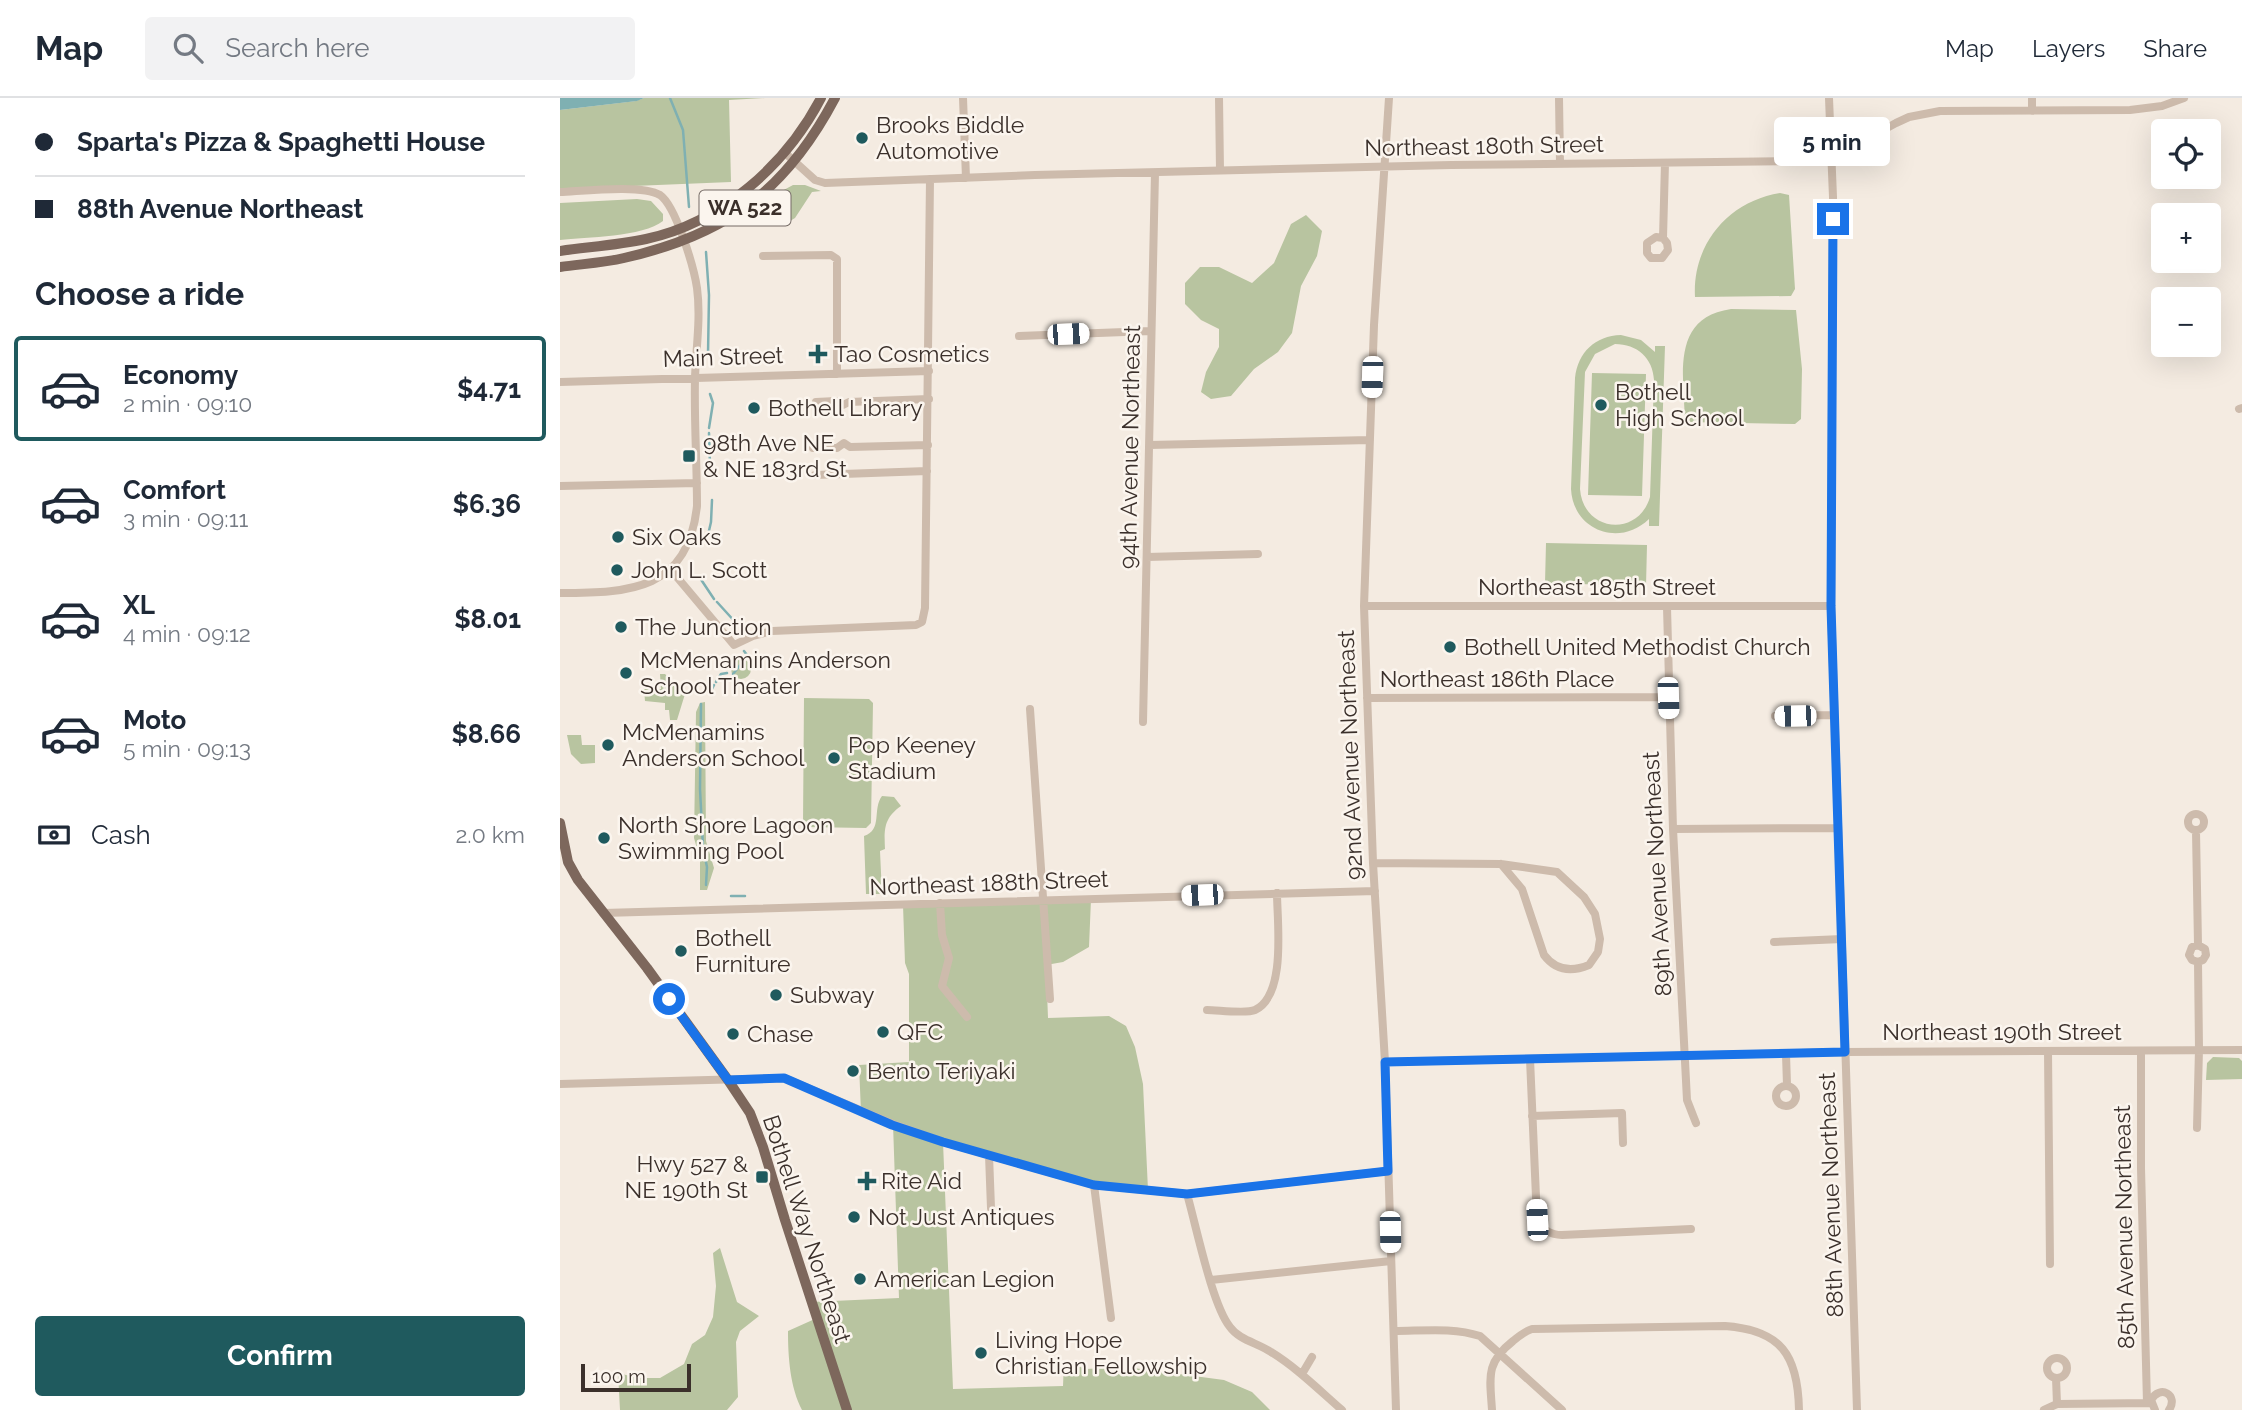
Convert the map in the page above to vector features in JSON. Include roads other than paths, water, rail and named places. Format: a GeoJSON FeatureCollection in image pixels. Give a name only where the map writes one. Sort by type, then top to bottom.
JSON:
{"type":"FeatureCollection","features":[{"type":"Feature","properties":{"kind":"main road","name":"WA 522"},"geometry":{"type":"LineString","coordinates":[[560,251],[646,239],[679,229],[726,204],[751,186],[797,138],[821,98]]}},
{"type":"Feature","properties":{"kind":"main road","name":"WA 522"},"geometry":{"type":"LineString","coordinates":[[560,267],[621,259],[684,242],[733,217],[765,191],[795,161],[814,135],[835,98]]}},
{"type":"Feature","properties":{"kind":"main road","name":"Bothell Way Northeast"},"geometry":{"type":"LineString","coordinates":[[560,823],[568,862],[578,880],[647,968],[750,1113],[847,1410]]}},
{"type":"Feature","properties":{"kind":"street"},"geometry":{"type":"LineString","coordinates":[[963,98],[966,178]]}},
{"type":"Feature","properties":{"kind":"street"},"geometry":{"type":"LineString","coordinates":[[1219,98],[1220,170]]}},
{"type":"Feature","properties":{"kind":"street","name":"92nd Avenue Northeast"},"geometry":{"type":"LineString","coordinates":[[1389,98],[1370,440],[1364,606],[1373,863],[1385,1062],[1396,1410]]}},
{"type":"Feature","properties":{"kind":"street"},"geometry":{"type":"LineString","coordinates":[[1559,98],[1560,163]]}},
{"type":"Feature","properties":{"kind":"street","name":"88th Avenue Northeast"},"geometry":{"type":"LineString","coordinates":[[1829,98],[1833,197],[1831,606],[1857,1410]]}},
{"type":"Feature","properties":{"kind":"street"},"geometry":{"type":"LineString","coordinates":[[2032,98],[2032,111]]}},
{"type":"Feature","properties":{"kind":"street","name":"Northeast 180th Street"},"geometry":{"type":"LineString","coordinates":[[784,152],[815,180],[825,183],[1220,170],[1830,159],[1909,117],[1940,111],[2146,109],[2183,98]]}},
{"type":"Feature","properties":{"kind":"street"},"geometry":{"type":"LineString","coordinates":[[1663,238],[1665,163]]}},
{"type":"Feature","properties":{"kind":"street","name":"94th Avenue Northeast"},"geometry":{"type":"LineString","coordinates":[[1143,722],[1154,173]]}},
{"type":"Feature","properties":{"kind":"street"},"geometry":{"type":"LineString","coordinates":[[671,570],[734,645],[752,636],[772,631],[916,625],[922,622],[925,616],[929,399],[930,178]]}},
{"type":"Feature","properties":{"kind":"street"},"geometry":{"type":"LineString","coordinates":[[560,192],[643,189],[664,198],[670,206],[684,242],[697,286],[699,327],[695,377],[695,527],[681,559],[671,570],[632,588],[606,590],[600,587],[560,591]]}},
{"type":"Feature","properties":{"kind":"street"},"geometry":{"type":"LineString","coordinates":[[763,256],[831,255],[836,259],[837,374]]}},
{"type":"Feature","properties":{"kind":"street"},"geometry":{"type":"LineString","coordinates":[[1019,336],[1151,331]]}},
{"type":"Feature","properties":{"kind":"street","name":"Main Street"},"geometry":{"type":"LineString","coordinates":[[560,382],[929,371]]}},
{"type":"Feature","properties":{"kind":"street"},"geometry":{"type":"LineString","coordinates":[[816,402],[836,401],[843,405],[849,402],[929,399]]}},
{"type":"Feature","properties":{"kind":"street"},"geometry":{"type":"LineString","coordinates":[[1149,445],[1370,440]]}},
{"type":"Feature","properties":{"kind":"street"},"geometry":{"type":"LineString","coordinates":[[813,449],[837,448],[844,443],[850,447],[928,445]]}},
{"type":"Feature","properties":{"kind":"street"},"geometry":{"type":"LineString","coordinates":[[815,475],[927,471]]}},
{"type":"Feature","properties":{"kind":"street"},"geometry":{"type":"LineString","coordinates":[[560,486],[697,482]]}},
{"type":"Feature","properties":{"kind":"street"},"geometry":{"type":"LineString","coordinates":[[1147,557],[1258,554]]}},
{"type":"Feature","properties":{"kind":"street","name":"Northeast 185th Street"},"geometry":{"type":"LineString","coordinates":[[1364,606],[1831,606]]}},
{"type":"Feature","properties":{"kind":"street","name":"89th Avenue Northeast"},"geometry":{"type":"LineString","coordinates":[[1667,607],[1668,698],[1687,1100],[1696,1123]]}},
{"type":"Feature","properties":{"kind":"street","name":"Northeast 186th Place"},"geometry":{"type":"LineString","coordinates":[[1367,698],[1668,698]]}},
{"type":"Feature","properties":{"kind":"street"},"geometry":{"type":"LineString","coordinates":[[1030,709],[1050,999]]}},
{"type":"Feature","properties":{"kind":"street"},"geometry":{"type":"LineString","coordinates":[[1775,716],[1835,715]]}},
{"type":"Feature","properties":{"kind":"street"},"geometry":{"type":"LineString","coordinates":[[1674,830],[1838,828]]}},
{"type":"Feature","properties":{"kind":"street"},"geometry":{"type":"LineString","coordinates":[[2196,831],[2198,945],[2206,952],[2205,958],[2198,962],[2197,1128]]}},
{"type":"Feature","properties":{"kind":"street"},"geometry":{"type":"LineString","coordinates":[[1373,863],[1501,864],[1557,872],[1584,897],[1595,914],[1601,939],[1598,952],[1589,965],[1569,970],[1550,963],[1544,956],[1522,889],[1501,864]]}},
{"type":"Feature","properties":{"kind":"street","name":"Northeast 188th Street"},"geometry":{"type":"LineString","coordinates":[[604,913],[1375,891]]}},
{"type":"Feature","properties":{"kind":"street"},"geometry":{"type":"LineString","coordinates":[[1207,1010],[1254,1011],[1262,1005],[1279,967],[1277,893]]}},
{"type":"Feature","properties":{"kind":"street"},"geometry":{"type":"LineString","coordinates":[[940,903],[942,935],[949,958],[942,986],[967,1017]]}},
{"type":"Feature","properties":{"kind":"street"},"geometry":{"type":"LineString","coordinates":[[1774,942],[1842,939]]}},
{"type":"Feature","properties":{"kind":"street","name":"Northeast 190th Street"},"geometry":{"type":"LineString","coordinates":[[1385,1062],[1845,1052],[2242,1050]]}},
{"type":"Feature","properties":{"kind":"street"},"geometry":{"type":"LineString","coordinates":[[2048,1051],[2050,1264]]}},
{"type":"Feature","properties":{"kind":"street","name":"85th Avenue Northeast"},"geometry":{"type":"LineString","coordinates":[[2141,1051],[2142,1180],[2151,1406]]}},
{"type":"Feature","properties":{"kind":"street"},"geometry":{"type":"LineString","coordinates":[[1786,1054],[1787,1085]]}},
{"type":"Feature","properties":{"kind":"street"},"geometry":{"type":"LineString","coordinates":[[1530,1059],[1537,1220],[1544,1229],[1554,1235],[1691,1229]]}},
{"type":"Feature","properties":{"kind":"street"},"geometry":{"type":"LineString","coordinates":[[560,1084],[784,1078],[892,1125],[1094,1185],[1187,1194],[1388,1171]]}},
{"type":"Feature","properties":{"kind":"street"},"geometry":{"type":"LineString","coordinates":[[1532,1116],[1622,1113],[1623,1143]]}},
{"type":"Feature","properties":{"kind":"street"},"geometry":{"type":"LineString","coordinates":[[989,1155],[991,1208]]}},
{"type":"Feature","properties":{"kind":"street"},"geometry":{"type":"LineString","coordinates":[[1094,1185],[1111,1318]]}},
{"type":"Feature","properties":{"kind":"street"},"geometry":{"type":"LineString","coordinates":[[1187,1194],[1211,1280],[1230,1328],[1269,1350],[1302,1374],[1342,1410]]}},
{"type":"Feature","properties":{"kind":"street"},"geometry":{"type":"LineString","coordinates":[[1211,1280],[1391,1261]]}},
{"type":"Feature","properties":{"kind":"street"},"geometry":{"type":"LineString","coordinates":[[1492,1410],[1490,1372],[1499,1352],[1532,1329],[1743,1328],[1781,1343],[1797,1381],[1799,1410]]}},
{"type":"Feature","properties":{"kind":"street"},"geometry":{"type":"LineString","coordinates":[[1394,1331],[1467,1332],[1479,1336],[1562,1410]]}},
{"type":"Feature","properties":{"kind":"street"},"geometry":{"type":"LineString","coordinates":[[1302,1374],[1312,1357]]}},
{"type":"Feature","properties":{"kind":"street"},"geometry":{"type":"LineString","coordinates":[[2056,1378],[2057,1405]]}},
{"type":"Feature","properties":{"kind":"street"},"geometry":{"type":"LineString","coordinates":[[2044,1410],[2057,1405],[2151,1406],[2155,1394],[2165,1391],[2172,1398],[2169,1410]]}},
{"type":"Feature","properties":{"kind":"water"},"geometry":{"type":"Polygon","coordinates":[[[560,98],[644,98],[560,110],[560,98]]]}},
{"type":"Feature","properties":{"kind":"waterway"},"geometry":{"type":"LineString","coordinates":[[670,98],[683,130],[689,207]]}},
{"type":"Feature","properties":{"kind":"waterway"},"geometry":{"type":"LineString","coordinates":[[706,252],[709,295],[708,355]]}},
{"type":"Feature","properties":{"kind":"waterway"},"geometry":{"type":"LineString","coordinates":[[709,428],[713,403],[710,394]]}},
{"type":"Feature","properties":{"kind":"waterway"},"geometry":{"type":"LineString","coordinates":[[709,433],[710,465]]}},
{"type":"Feature","properties":{"kind":"waterway"},"geometry":{"type":"LineString","coordinates":[[708,535],[712,500]]}},
{"type":"Feature","properties":{"kind":"waterway"},"geometry":{"type":"LineString","coordinates":[[700,578],[714,599]]}},
{"type":"Feature","properties":{"kind":"waterway"},"geometry":{"type":"LineString","coordinates":[[717,602],[737,624]]}},
{"type":"Feature","properties":{"kind":"waterway"},"geometry":{"type":"LineString","coordinates":[[744,651],[747,655]]}},
{"type":"Feature","properties":{"kind":"waterway"},"geometry":{"type":"LineString","coordinates":[[733,674],[745,659]]}},
{"type":"Feature","properties":{"kind":"waterway"},"geometry":{"type":"LineString","coordinates":[[716,682],[721,674],[727,673]]}},
{"type":"Feature","properties":{"kind":"waterway"},"geometry":{"type":"LineString","coordinates":[[712,689],[714,685]]}},
{"type":"Feature","properties":{"kind":"waterway"},"geometry":{"type":"LineString","coordinates":[[701,704],[700,789],[703,848],[707,867],[706,885]]}},
{"type":"Feature","properties":{"kind":"waterway"},"geometry":{"type":"LineString","coordinates":[[731,896],[745,896]]}},
{"type":"Feature","properties":{"kind":"place","name":"Brooks Biddle Automotive"},"geometry":{"type":"Point","coordinates":[862,138]}},
{"type":"Feature","properties":{"kind":"place","name":"Tao Cosmetics"},"geometry":{"type":"Point","coordinates":[818,354]}},
{"type":"Feature","properties":{"kind":"place","name":"Bothell High School"},"geometry":{"type":"Point","coordinates":[1601,405]}},
{"type":"Feature","properties":{"kind":"place","name":"Bothell Library"},"geometry":{"type":"Point","coordinates":[754,408]}},
{"type":"Feature","properties":{"kind":"place","name":"98th Ave NE & NE 183rd St"},"geometry":{"type":"Point","coordinates":[689,456]}},
{"type":"Feature","properties":{"kind":"place","name":"Six Oaks"},"geometry":{"type":"Point","coordinates":[618,537]}},
{"type":"Feature","properties":{"kind":"place","name":"John L. Scott"},"geometry":{"type":"Point","coordinates":[617,570]}},
{"type":"Feature","properties":{"kind":"place","name":"The Junction"},"geometry":{"type":"Point","coordinates":[621,627]}},
{"type":"Feature","properties":{"kind":"place","name":"Bothell United Methodist Church"},"geometry":{"type":"Point","coordinates":[1450,647]}},
{"type":"Feature","properties":{"kind":"place","name":"McMenamins Anderson School Theater"},"geometry":{"type":"Point","coordinates":[626,673]}},
{"type":"Feature","properties":{"kind":"place","name":"McMenamins Anderson School"},"geometry":{"type":"Point","coordinates":[608,745]}},
{"type":"Feature","properties":{"kind":"place","name":"Pop Keeney Stadium"},"geometry":{"type":"Point","coordinates":[834,758]}},
{"type":"Feature","properties":{"kind":"place","name":"North Shore Lagoon Swimming Pool"},"geometry":{"type":"Point","coordinates":[604,838]}},
{"type":"Feature","properties":{"kind":"place","name":"Bothell Furniture"},"geometry":{"type":"Point","coordinates":[681,951]}},
{"type":"Feature","properties":{"kind":"place","name":"Subway"},"geometry":{"type":"Point","coordinates":[776,995]}},
{"type":"Feature","properties":{"kind":"place","name":"QFC"},"geometry":{"type":"Point","coordinates":[883,1032]}},
{"type":"Feature","properties":{"kind":"place","name":"Chase"},"geometry":{"type":"Point","coordinates":[733,1034]}},
{"type":"Feature","properties":{"kind":"place","name":"Bento Teriyaki"},"geometry":{"type":"Point","coordinates":[853,1071]}},
{"type":"Feature","properties":{"kind":"place","name":"Hwy 527 & NE 190th St"},"geometry":{"type":"Point","coordinates":[762,1177]}},
{"type":"Feature","properties":{"kind":"place","name":"Rite Aid"},"geometry":{"type":"Point","coordinates":[867,1181]}},
{"type":"Feature","properties":{"kind":"place","name":"Not Just Antiques"},"geometry":{"type":"Point","coordinates":[854,1217]}},
{"type":"Feature","properties":{"kind":"place","name":"American Legion"},"geometry":{"type":"Point","coordinates":[860,1279]}},
{"type":"Feature","properties":{"kind":"place","name":"Living Hope Christian Fellowship"},"geometry":{"type":"Point","coordinates":[981,1353]}}]}
